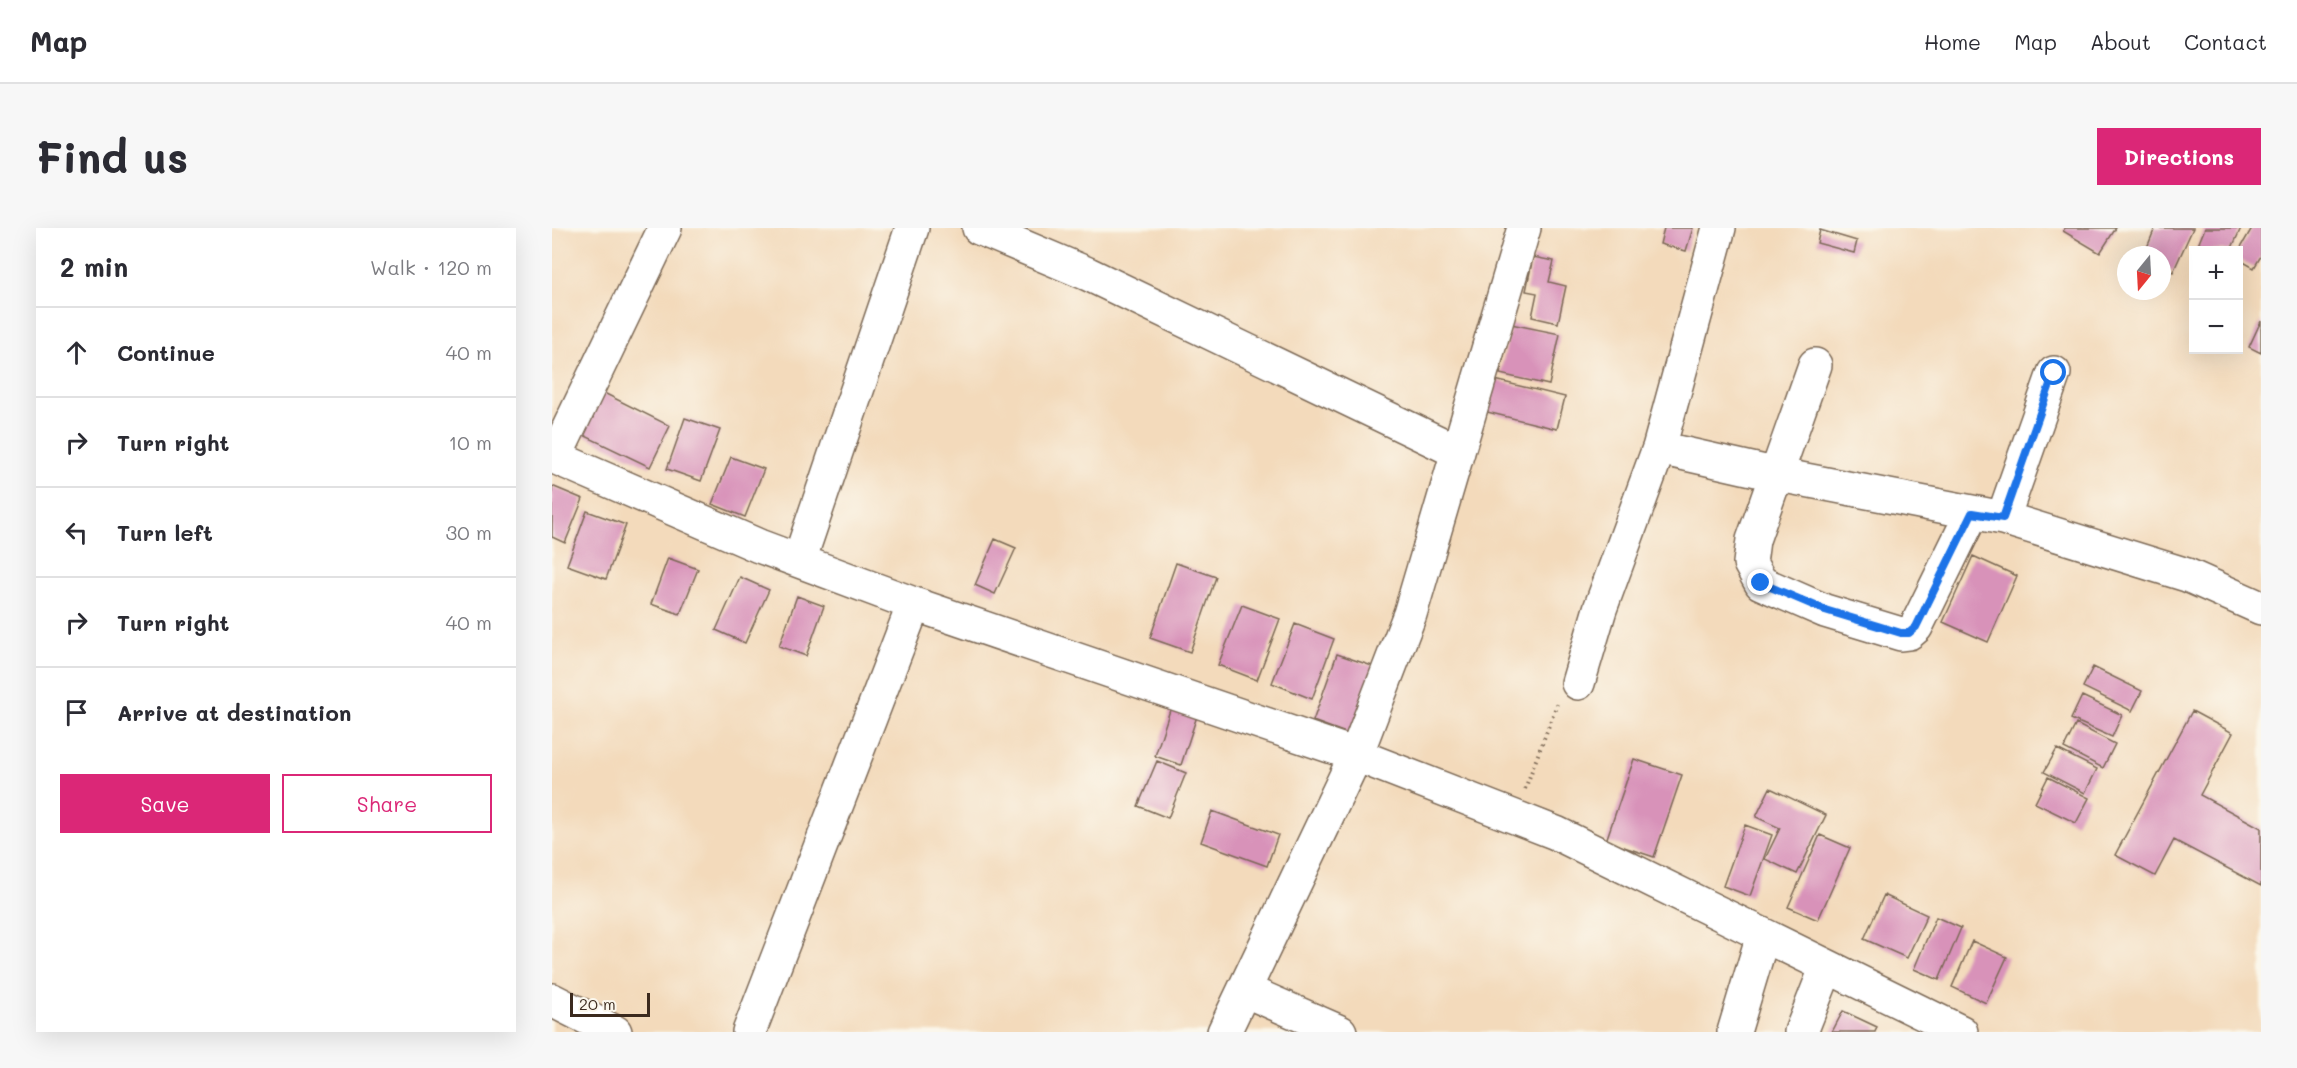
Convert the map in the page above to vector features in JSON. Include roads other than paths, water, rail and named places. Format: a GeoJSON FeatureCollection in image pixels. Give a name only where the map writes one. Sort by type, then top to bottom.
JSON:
{"type":"FeatureCollection","features":[{"type":"Feature","properties":{"kind":"street"},"geometry":{"type":"LineString","coordinates":[[665,228],[554,456],[759,546],[914,604],[1356,755],[1556,833],[1961,1032]]}},
{"type":"Feature","properties":{"kind":"street"},"geometry":{"type":"LineString","coordinates":[[799,561],[912,228]]}},
{"type":"Feature","properties":{"kind":"street"},"geometry":{"type":"LineString","coordinates":[[979,228],[1088,274],[1458,452]]}},
{"type":"Feature","properties":{"kind":"street"},"geometry":{"type":"LineString","coordinates":[[1224,1032],[1356,755],[1410,614],[1524,228]]}},
{"type":"Feature","properties":{"kind":"street"},"geometry":{"type":"LineString","coordinates":[[1568,691],[1659,448],[1719,228]]}},
{"type":"Feature","properties":{"kind":"street"},"geometry":{"type":"LineString","coordinates":[[1815,365],[1774,474],[1753,540],[1750,563],[1761,583],[1825,610],[1901,633],[1909,633],[1916,627],[1987,515],[2054,373]]}},
{"type":"Feature","properties":{"kind":"street"},"geometry":{"type":"LineString","coordinates":[[1659,448],[1774,474],[1987,515],[2187,575],[2261,608]]}},
{"type":"Feature","properties":{"kind":"street"},"geometry":{"type":"LineString","coordinates":[[749,1032],[914,604]]}},
{"type":"Feature","properties":{"kind":"street"},"geometry":{"type":"LineString","coordinates":[[1734,1032],[1763,935]]}},
{"type":"Feature","properties":{"kind":"street"},"geometry":{"type":"LineString","coordinates":[[1801,1032],[1827,966]]}},
{"type":"Feature","properties":{"kind":"street"},"geometry":{"type":"LineString","coordinates":[[1244,990],[1340,1032]]}},
{"type":"Feature","properties":{"kind":"street"},"geometry":{"type":"LineString","coordinates":[[552,1000],[615,1032]]}}]}
